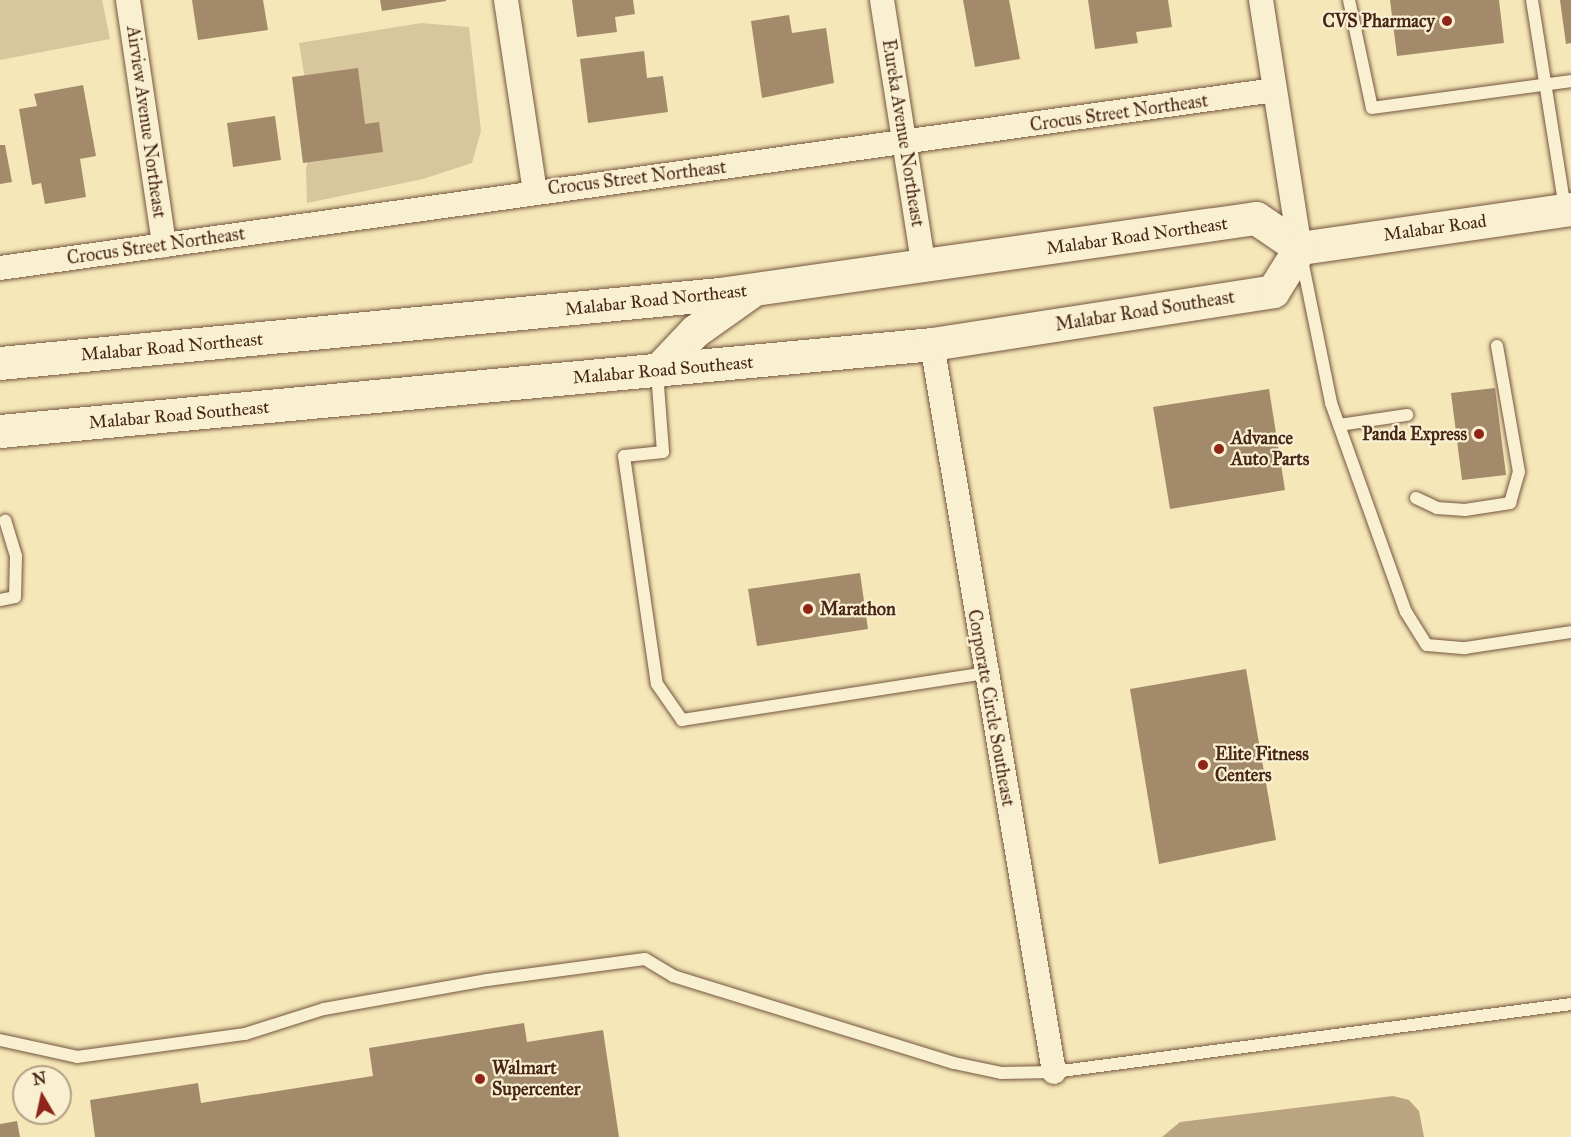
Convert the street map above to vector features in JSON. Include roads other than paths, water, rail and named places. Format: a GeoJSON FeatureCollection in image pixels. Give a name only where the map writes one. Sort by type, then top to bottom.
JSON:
{"type":"FeatureCollection","features":[{"type":"Feature","properties":{"kind":"main road","name":"Malabar Road"},"geometry":{"type":"LineString","coordinates":[[1300,248],[1568,210]]}},
{"type":"Feature","properties":{"kind":"main road","name":"Malabar Road Northeast"},"geometry":{"type":"LineString","coordinates":[[0,363],[754,290],[1256,218],[1300,248]]}},
{"type":"Feature","properties":{"kind":"main road","name":"Malabar Road Southeast"},"geometry":{"type":"LineString","coordinates":[[0,431],[932,344],[1273,291],[1300,248]]}},
{"type":"Feature","properties":{"kind":"main road"},"geometry":{"type":"LineString","coordinates":[[657,371],[695,331],[754,290]]}},
{"type":"Feature","properties":{"kind":"street","name":"Airview Avenue Northeast"},"geometry":{"type":"LineString","coordinates":[[128,0],[164,244]]}},
{"type":"Feature","properties":{"kind":"street"},"geometry":{"type":"LineString","coordinates":[[506,0],[535,191]]}},
{"type":"Feature","properties":{"kind":"street","name":"Eureka Avenue Northeast"},"geometry":{"type":"LineString","coordinates":[[882,0],[924,267]]}},
{"type":"Feature","properties":{"kind":"street"},"geometry":{"type":"LineString","coordinates":[[1261,0],[1300,248]]}},
{"type":"Feature","properties":{"kind":"street","name":"Crocus Street Northeast"},"geometry":{"type":"LineString","coordinates":[[0,268],[535,191],[903,145],[1275,90]]}},
{"type":"Feature","properties":{"kind":"street","name":"Corporate Circle Southeast"},"geometry":{"type":"LineString","coordinates":[[932,344],[985,673],[1054,1072]]}},
{"type":"Feature","properties":{"kind":"lane"},"geometry":{"type":"LineString","coordinates":[[1349,0],[1372,108],[1571,81]]}},
{"type":"Feature","properties":{"kind":"lane"},"geometry":{"type":"LineString","coordinates":[[1532,0],[1568,210]]}},
{"type":"Feature","properties":{"kind":"lane"},"geometry":{"type":"LineString","coordinates":[[1300,248],[1339,425],[1406,612],[1427,645],[1465,648],[1571,632]]}},
{"type":"Feature","properties":{"kind":"lane"},"geometry":{"type":"LineString","coordinates":[[1416,498],[1437,508],[1465,510],[1510,503],[1519,472],[1497,346]]}},
{"type":"Feature","properties":{"kind":"lane"},"geometry":{"type":"LineString","coordinates":[[657,371],[663,452],[624,456],[657,684],[682,720],[985,673]]}},
{"type":"Feature","properties":{"kind":"lane"},"geometry":{"type":"LineString","coordinates":[[1339,425],[1407,415]]}},
{"type":"Feature","properties":{"kind":"lane"},"geometry":{"type":"LineString","coordinates":[[0,600],[15,597],[16,556],[5,521]]}},
{"type":"Feature","properties":{"kind":"lane"},"geometry":{"type":"LineString","coordinates":[[0,1040],[77,1058],[245,1034],[324,1009],[477,981],[645,959],[673,976],[954,1063],[1001,1073],[1054,1072],[1492,1018],[1571,1004]]}},
{"type":"Feature","properties":{"kind":"place","name":"CVS Pharmacy"},"geometry":{"type":"Point","coordinates":[1447,21]}},
{"type":"Feature","properties":{"kind":"place","name":"Panda Express"},"geometry":{"type":"Point","coordinates":[1479,434]}},
{"type":"Feature","properties":{"kind":"place","name":"Advance Auto Parts"},"geometry":{"type":"Point","coordinates":[1219,449]}},
{"type":"Feature","properties":{"kind":"place","name":"Marathon"},"geometry":{"type":"Point","coordinates":[808,609]}},
{"type":"Feature","properties":{"kind":"place","name":"Elite Fitness Centers"},"geometry":{"type":"Point","coordinates":[1203,765]}},
{"type":"Feature","properties":{"kind":"place","name":"Walmart Supercenter"},"geometry":{"type":"Point","coordinates":[480,1079]}}]}
